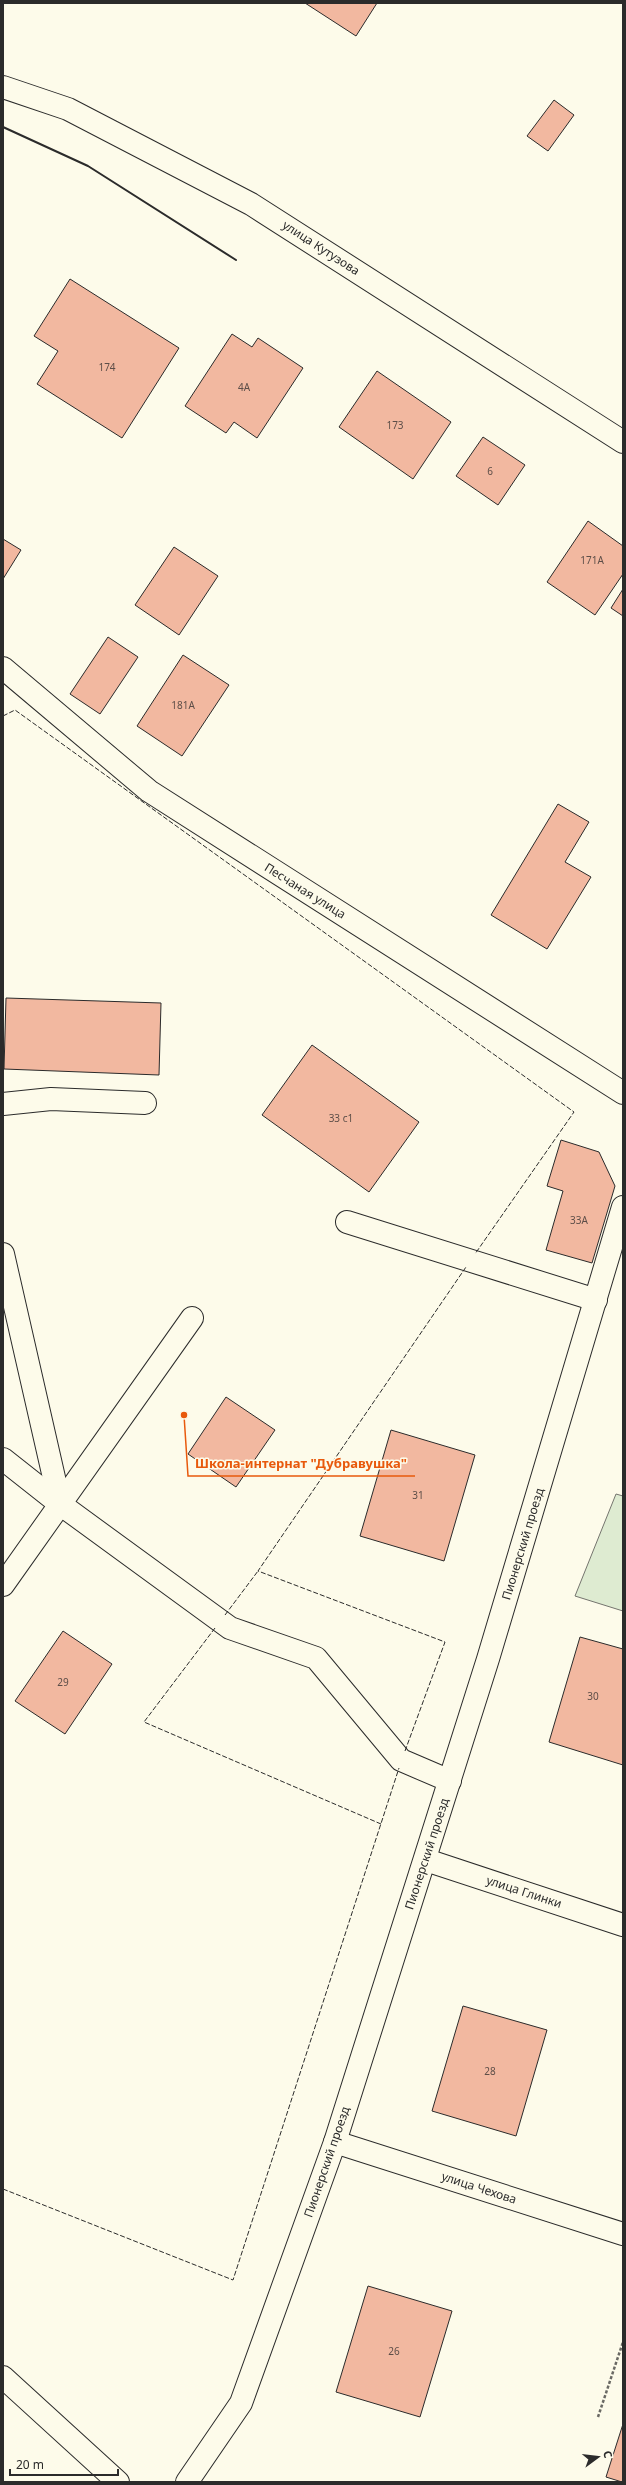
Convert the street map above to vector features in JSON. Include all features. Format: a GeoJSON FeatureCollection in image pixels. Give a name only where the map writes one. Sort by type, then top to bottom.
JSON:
{"type":"FeatureCollection","features":[{"type":"Feature","properties":{"kind":"street","name":"улица Кутузова"},"geometry":{"type":"LineString","coordinates":[[3,86],[68,109],[252,204],[623,442]]}},
{"type":"Feature","properties":{"kind":"street","name":"Песчаная улица"},"geometry":{"type":"LineString","coordinates":[[3,668],[149,791],[623,1093]]}},
{"type":"Feature","properties":{"kind":"street"},"geometry":{"type":"LineString","coordinates":[[3,1104],[51,1099],[146,1103]]}},
{"type":"Feature","properties":{"kind":"street","name":"Пионерский проезд"},"geometry":{"type":"LineString","coordinates":[[187,2482],[241,2403],[335,2142],[426,1860],[623,1207]]}},
{"type":"Feature","properties":{"kind":"street"},"geometry":{"type":"LineString","coordinates":[[347,1222],[596,1300]]}},
{"type":"Feature","properties":{"kind":"street"},"geometry":{"type":"LineString","coordinates":[[3,1254],[60,1504]]}},
{"type":"Feature","properties":{"kind":"street"},"geometry":{"type":"LineString","coordinates":[[3,1585],[192,1318]]}},
{"type":"Feature","properties":{"kind":"street"},"geometry":{"type":"LineString","coordinates":[[3,1459],[60,1504],[230,1628],[316,1658],[402,1760],[450,1781]]}},
{"type":"Feature","properties":{"kind":"street","name":"улица Глинки"},"geometry":{"type":"LineString","coordinates":[[426,1860],[623,1925]]}},
{"type":"Feature","properties":{"kind":"street","name":"улица Чехова"},"geometry":{"type":"LineString","coordinates":[[335,2142],[623,2234]]}},
{"type":"Feature","properties":{"kind":"street"},"geometry":{"type":"LineString","coordinates":[[3,2377],[118,2482]]}},
{"type":"Feature","properties":{"kind":"path"},"geometry":{"type":"LineString","coordinates":[[598,2417],[623,2342]]}},
{"type":"Feature","properties":{"kind":"green space"},"geometry":{"type":"Polygon","coordinates":[[[616,1494],[623,1496],[623,1611],[575,1596],[616,1494]]]}},
{"type":"Feature","properties":{"kind":"building"},"geometry":{"type":"Polygon","coordinates":[[[305,3],[377,3],[356,36],[305,3]]]}},
{"type":"Feature","properties":{"kind":"building"},"geometry":{"type":"Polygon","coordinates":[[[554,100],[574,115],[548,151],[527,136],[554,100]]]}},
{"type":"Feature","properties":{"kind":"building"},"geometry":{"type":"Polygon","coordinates":[[[70,279],[179,348],[122,438],[37,384],[58,351],[34,336],[70,279]]]}},
{"type":"Feature","properties":{"kind":"building"},"geometry":{"type":"Polygon","coordinates":[[[232,334],[252,347],[258,338],[303,368],[257,438],[234,422],[226,433],[185,406],[232,334]]]}},
{"type":"Feature","properties":{"kind":"building"},"geometry":{"type":"Polygon","coordinates":[[[377,371],[451,422],[413,479],[339,427],[377,371]]]}},
{"type":"Feature","properties":{"kind":"building"},"geometry":{"type":"Polygon","coordinates":[[[483,437],[525,465],[498,505],[456,476],[483,437]]]}},
{"type":"Feature","properties":{"kind":"building"},"geometry":{"type":"Polygon","coordinates":[[[588,521],[623,546],[623,574],[595,615],[547,582],[588,521]]]}},
{"type":"Feature","properties":{"kind":"building"},"geometry":{"type":"Polygon","coordinates":[[[3,539],[21,550],[3,579],[3,539]]]}},
{"type":"Feature","properties":{"kind":"building"},"geometry":{"type":"Polygon","coordinates":[[[174,547],[218,576],[179,635],[135,605],[174,547]]]}},
{"type":"Feature","properties":{"kind":"building"},"geometry":{"type":"Polygon","coordinates":[[[623,589],[623,616],[611,608],[623,589]]]}},
{"type":"Feature","properties":{"kind":"building"},"geometry":{"type":"Polygon","coordinates":[[[108,637],[138,657],[100,714],[70,694],[108,637]]]}},
{"type":"Feature","properties":{"kind":"building"},"geometry":{"type":"Polygon","coordinates":[[[183,655],[229,685],[182,756],[137,726],[183,655]]]}},
{"type":"Feature","properties":{"kind":"building"},"geometry":{"type":"Polygon","coordinates":[[[558,804],[589,822],[565,862],[591,877],[547,949],[491,915],[558,804]]]}},
{"type":"Feature","properties":{"kind":"building"},"geometry":{"type":"Polygon","coordinates":[[[6,998],[161,1003],[159,1075],[4,1069],[6,998]]]}},
{"type":"Feature","properties":{"kind":"building"},"geometry":{"type":"Polygon","coordinates":[[[312,1045],[419,1122],[369,1192],[262,1115],[312,1045]]]}},
{"type":"Feature","properties":{"kind":"building"},"geometry":{"type":"Polygon","coordinates":[[[561,1140],[599,1152],[615,1186],[592,1263],[546,1250],[563,1191],[547,1186],[561,1140]]]}},
{"type":"Feature","properties":{"kind":"building"},"geometry":{"type":"Polygon","coordinates":[[[226,1397],[275,1430],[236,1487],[188,1454],[226,1397]]]}},
{"type":"Feature","properties":{"kind":"building"},"geometry":{"type":"Polygon","coordinates":[[[391,1430],[475,1455],[444,1561],[360,1536],[391,1430]]]}},
{"type":"Feature","properties":{"kind":"building"},"geometry":{"type":"Polygon","coordinates":[[[63,1631],[112,1664],[65,1734],[15,1701],[63,1631]]]}},
{"type":"Feature","properties":{"kind":"building"},"geometry":{"type":"Polygon","coordinates":[[[580,1637],[623,1649],[623,1765],[549,1742],[580,1637]]]}},
{"type":"Feature","properties":{"kind":"building"},"geometry":{"type":"Polygon","coordinates":[[[463,2006],[547,2030],[516,2136],[432,2111],[463,2006]]]}},
{"type":"Feature","properties":{"kind":"building"},"geometry":{"type":"Polygon","coordinates":[[[368,2286],[452,2311],[420,2417],[336,2392],[368,2286]]]}},
{"type":"Feature","properties":{"kind":"building"},"geometry":{"type":"Polygon","coordinates":[[[623,2424],[623,2482],[622,2482],[606,2477],[623,2424]]]}},
{"type":"Feature","properties":{"kind":"fence"},"geometry":{"type":"LineString","coordinates":[[3,716],[15,710],[574,1112],[475,1254]]}},
{"type":"Feature","properties":{"kind":"fence"},"geometry":{"type":"LineString","coordinates":[[405,1751],[445,1642],[258,1571],[466,1267]]}},
{"type":"Feature","properties":{"kind":"fence"},"geometry":{"type":"LineString","coordinates":[[225,1615],[258,1571]]}},
{"type":"Feature","properties":{"kind":"fence"},"geometry":{"type":"LineString","coordinates":[[215,1628],[144,1722],[381,1824]]}},
{"type":"Feature","properties":{"kind":"fence"},"geometry":{"type":"LineString","coordinates":[[3,2189],[233,2280],[399,1768]]}},
{"type":"Feature","properties":{"kind":"wall"},"geometry":{"type":"LineString","coordinates":[[3,127],[88,166],[236,260]]}},
{"type":"Feature","properties":{"kind":"place","name":"Школа-интернат \"Дубравушка\""},"geometry":{"type":"Point","coordinates":[184,1415]}}]}
